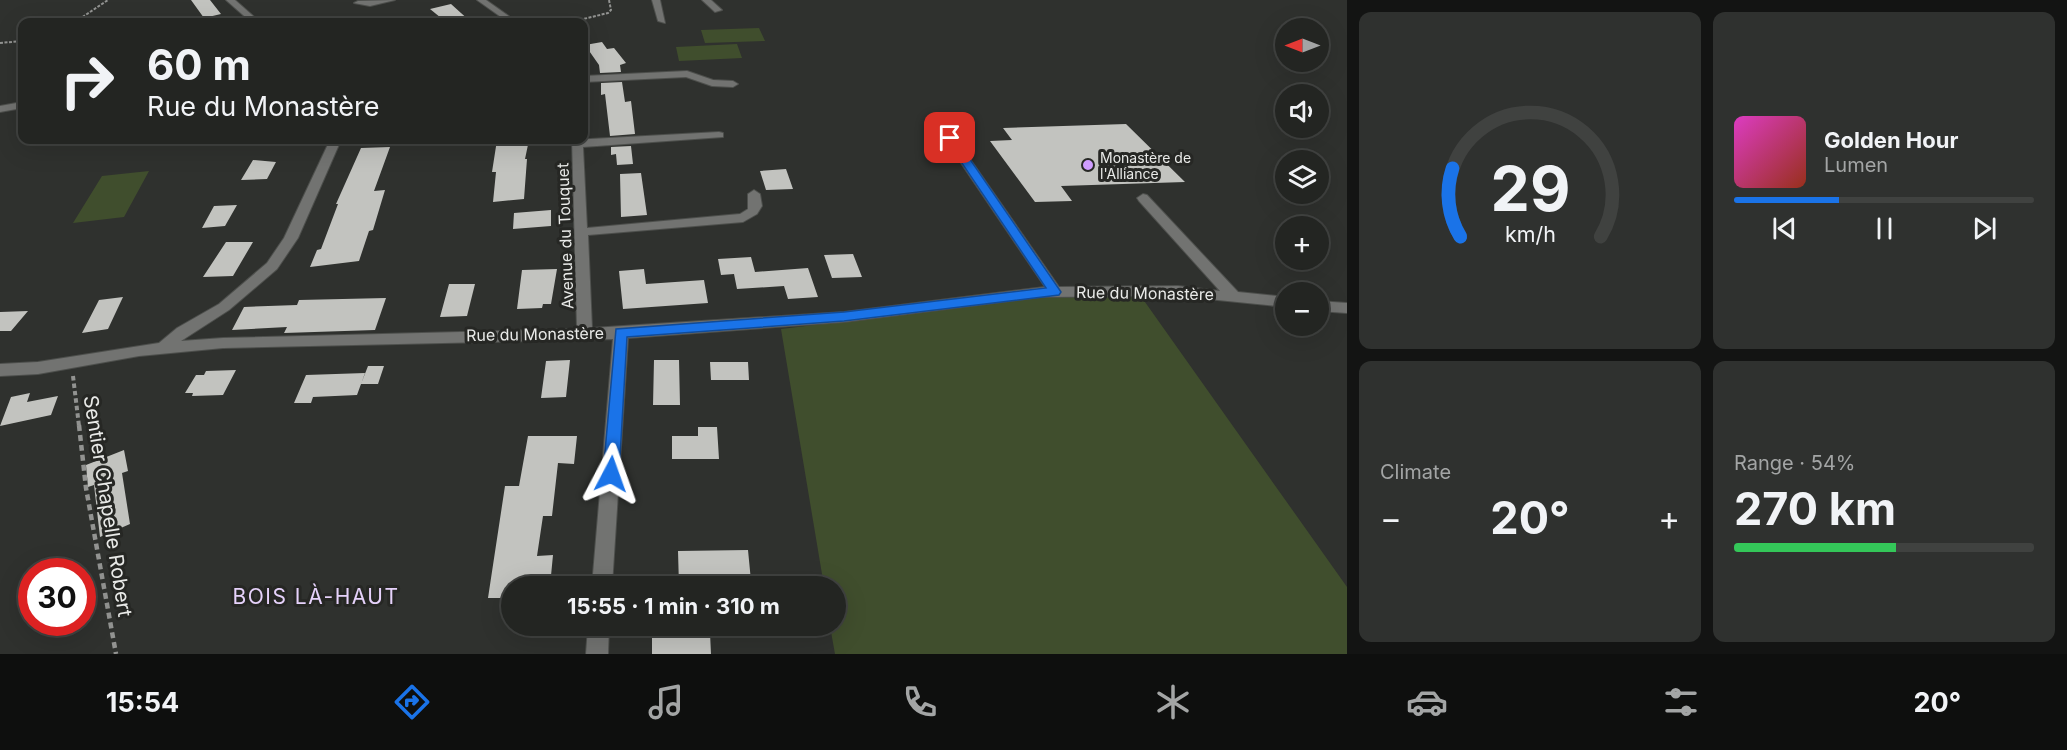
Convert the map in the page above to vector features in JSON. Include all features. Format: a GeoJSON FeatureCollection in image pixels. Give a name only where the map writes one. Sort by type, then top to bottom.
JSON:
{"type":"FeatureCollection","features":[{"type":"Feature","properties":{"kind":"street"},"geometry":{"type":"LineString","coordinates":[[230,0],[251,18]]}},
{"type":"Feature","properties":{"kind":"street"},"geometry":{"type":"LineString","coordinates":[[358,3],[370,4],[391,0]]}},
{"type":"Feature","properties":{"kind":"street"},"geometry":{"type":"LineString","coordinates":[[481,0],[507,18]]}},
{"type":"Feature","properties":{"kind":"street"},"geometry":{"type":"LineString","coordinates":[[656,0],[662,21]]}},
{"type":"Feature","properties":{"kind":"street"},"geometry":{"type":"LineString","coordinates":[[706,0],[718,10]]}},
{"type":"Feature","properties":{"kind":"street"},"geometry":{"type":"LineString","coordinates":[[588,79],[687,74],[712,83],[733,84]]}},
{"type":"Feature","properties":{"kind":"street"},"geometry":{"type":"LineString","coordinates":[[0,109],[18,106]]}},
{"type":"Feature","properties":{"kind":"street"},"geometry":{"type":"LineString","coordinates":[[588,141],[719,135]]}},
{"type":"Feature","properties":{"kind":"street"},"geometry":{"type":"LineString","coordinates":[[950,138],[1055,292]]}},
{"type":"Feature","properties":{"kind":"street"},"geometry":{"type":"LineString","coordinates":[[163,348],[182,332],[224,307],[272,266],[291,238],[332,144]]}},
{"type":"Feature","properties":{"kind":"street","name":"Avenue du Touquet"},"geometry":{"type":"LineString","coordinates":[[577,144],[585,332]]}},
{"type":"Feature","properties":{"kind":"street"},"geometry":{"type":"LineString","coordinates":[[581,232],[743,218],[753,212],[757,203],[754,194]]}},
{"type":"Feature","properties":{"kind":"street"},"geometry":{"type":"LineString","coordinates":[[1143,198],[1233,296]]}},
{"type":"Feature","properties":{"kind":"street","name":"Rue du Monastère"},"geometry":{"type":"LineString","coordinates":[[0,370],[38,368],[163,348],[224,343],[585,332],[621,333],[844,317],[1055,292],[1178,291],[1275,301]]}},
{"type":"Feature","properties":{"kind":"street"},"geometry":{"type":"LineString","coordinates":[[1329,307],[1347,308]]}},
{"type":"Feature","properties":{"kind":"street"},"geometry":{"type":"LineString","coordinates":[[603,576],[621,333]]}},
{"type":"Feature","properties":{"kind":"street"},"geometry":{"type":"LineString","coordinates":[[597,654],[598,636]]}},
{"type":"Feature","properties":{"kind":"path"},"geometry":{"type":"LineString","coordinates":[[80,18],[108,0]]}},
{"type":"Feature","properties":{"kind":"path"},"geometry":{"type":"LineString","coordinates":[[587,18],[608,13],[611,10],[609,0]]}},
{"type":"Feature","properties":{"kind":"path"},"geometry":{"type":"LineString","coordinates":[[0,43],[18,41]]}},
{"type":"Feature","properties":{"kind":"path","name":"Sentier Chapelle Robert"},"geometry":{"type":"LineString","coordinates":[[71,363],[86,488],[116,654]]}},
{"type":"Feature","properties":{"kind":"green space"},"geometry":{"type":"Polygon","coordinates":[[[759,28],[765,41],[705,43],[701,30],[759,28]]]}},
{"type":"Feature","properties":{"kind":"green space"},"geometry":{"type":"Polygon","coordinates":[[[737,44],[742,58],[679,61],[676,47],[737,44]]]}},
{"type":"Feature","properties":{"kind":"green space"},"geometry":{"type":"Polygon","coordinates":[[[149,171],[124,217],[73,223],[102,176],[149,171]]]}},
{"type":"Feature","properties":{"kind":"green space"},"geometry":{"type":"Polygon","coordinates":[[[1140,295],[1347,587],[1347,654],[835,654],[832,636],[846,636],[846,576],[822,576],[781,329],[1053,296],[1140,295]]]}},
{"type":"Feature","properties":{"kind":"building"},"geometry":{"type":"Polygon","coordinates":[[[191,0],[210,0],[221,14],[204,18],[191,0]]]}},
{"type":"Feature","properties":{"kind":"building"},"geometry":{"type":"Polygon","coordinates":[[[451,4],[467,18],[441,18],[430,9],[451,4]]]}},
{"type":"Feature","properties":{"kind":"building"},"geometry":{"type":"Polygon","coordinates":[[[602,42],[607,49],[614,48],[626,63],[620,65],[621,72],[600,73],[599,65],[588,49],[588,44],[602,42]]]}},
{"type":"Feature","properties":{"kind":"building"},"geometry":{"type":"Polygon","coordinates":[[[622,82],[625,102],[631,101],[635,134],[610,136],[605,94],[601,95],[601,83],[622,82]]]}},
{"type":"Feature","properties":{"kind":"building","name":"Monastère de l'Alliance"},"geometry":{"type":"Polygon","coordinates":[[[1126,124],[1185,182],[1061,186],[1072,201],[1035,202],[990,141],[1012,140],[1003,128],[1126,124]]]}},
{"type":"Feature","properties":{"kind":"building"},"geometry":{"type":"Polygon","coordinates":[[[496,144],[528,144],[525,159],[527,159],[524,199],[493,202],[496,172],[492,172],[496,144]]]}},
{"type":"Feature","properties":{"kind":"building"},"geometry":{"type":"Polygon","coordinates":[[[631,146],[633,164],[617,165],[616,154],[611,155],[611,147],[631,146]]]}},
{"type":"Feature","properties":{"kind":"building"},"geometry":{"type":"Polygon","coordinates":[[[390,147],[374,191],[385,190],[373,230],[369,231],[359,261],[310,267],[317,250],[321,249],[338,204],[336,204],[361,148],[390,147]]]}},
{"type":"Feature","properties":{"kind":"building"},"geometry":{"type":"Polygon","coordinates":[[[253,160],[276,162],[267,179],[241,180],[253,160]]]}},
{"type":"Feature","properties":{"kind":"building"},"geometry":{"type":"Polygon","coordinates":[[[786,169],[793,189],[766,190],[760,171],[786,169]]]}},
{"type":"Feature","properties":{"kind":"building"},"geometry":{"type":"Polygon","coordinates":[[[641,173],[647,215],[621,217],[620,174],[641,173]]]}},
{"type":"Feature","properties":{"kind":"building"},"geometry":{"type":"Polygon","coordinates":[[[237,205],[225,226],[202,228],[214,206],[237,205]]]}},
{"type":"Feature","properties":{"kind":"building"},"geometry":{"type":"Polygon","coordinates":[[[551,210],[551,226],[513,229],[514,213],[551,210]]]}},
{"type":"Feature","properties":{"kind":"building"},"geometry":{"type":"Polygon","coordinates":[[[226,242],[253,242],[233,276],[203,277],[226,242]]]}},
{"type":"Feature","properties":{"kind":"building"},"geometry":{"type":"Polygon","coordinates":[[[853,254],[862,277],[832,278],[824,255],[853,254]]]}},
{"type":"Feature","properties":{"kind":"building"},"geometry":{"type":"Polygon","coordinates":[[[751,257],[755,272],[808,268],[818,297],[788,299],[784,286],[737,289],[734,274],[721,275],[718,259],[751,257]]]}},
{"type":"Feature","properties":{"kind":"building"},"geometry":{"type":"Polygon","coordinates":[[[557,269],[551,304],[543,304],[542,308],[517,309],[522,270],[557,269]]]}},
{"type":"Feature","properties":{"kind":"building"},"geometry":{"type":"Polygon","coordinates":[[[644,269],[646,284],[704,280],[708,303],[623,309],[619,271],[644,269]]]}},
{"type":"Feature","properties":{"kind":"building"},"geometry":{"type":"Polygon","coordinates":[[[449,284],[475,284],[467,316],[440,317],[449,284]]]}},
{"type":"Feature","properties":{"kind":"building"},"geometry":{"type":"Polygon","coordinates":[[[123,297],[108,329],[82,333],[99,300],[123,297]]]}},
{"type":"Feature","properties":{"kind":"building"},"geometry":{"type":"Polygon","coordinates":[[[386,298],[375,330],[284,333],[287,327],[232,330],[244,307],[297,305],[299,300],[386,298]]]}},
{"type":"Feature","properties":{"kind":"building"},"geometry":{"type":"Polygon","coordinates":[[[28,311],[11,331],[0,331],[0,312],[28,311]]]}},
{"type":"Feature","properties":{"kind":"building"},"geometry":{"type":"Polygon","coordinates":[[[570,360],[566,397],[541,398],[546,361],[570,360]]]}},
{"type":"Feature","properties":{"kind":"building"},"geometry":{"type":"Polygon","coordinates":[[[654,360],[679,360],[680,405],[653,405],[654,360]]]}},
{"type":"Feature","properties":{"kind":"building"},"geometry":{"type":"Polygon","coordinates":[[[710,362],[748,362],[749,380],[711,380],[710,362]]]}},
{"type":"Feature","properties":{"kind":"building"},"geometry":{"type":"Polygon","coordinates":[[[368,366],[384,366],[378,384],[361,384],[368,366]]]}},
{"type":"Feature","properties":{"kind":"building"},"geometry":{"type":"Polygon","coordinates":[[[236,370],[223,395],[192,396],[193,393],[185,393],[196,375],[204,375],[206,371],[236,370]]]}},
{"type":"Feature","properties":{"kind":"building"},"geometry":{"type":"Polygon","coordinates":[[[365,373],[357,395],[313,397],[311,403],[294,403],[306,375],[365,373]]]}},
{"type":"Feature","properties":{"kind":"building"},"geometry":{"type":"Polygon","coordinates":[[[30,393],[27,402],[58,396],[51,415],[0,426],[11,397],[30,393]]]}},
{"type":"Feature","properties":{"kind":"building"},"geometry":{"type":"Polygon","coordinates":[[[698,427],[717,427],[719,459],[672,459],[672,436],[698,436],[698,427]]]}},
{"type":"Feature","properties":{"kind":"building"},"geometry":{"type":"Polygon","coordinates":[[[528,436],[577,436],[574,464],[558,463],[552,516],[543,516],[537,556],[553,555],[551,576],[501,576],[501,598],[488,598],[505,486],[519,486],[528,436]]]}},
{"type":"Feature","properties":{"kind":"building"},"geometry":{"type":"Polygon","coordinates":[[[124,450],[128,471],[122,473],[130,524],[100,537],[94,485],[88,487],[86,465],[124,450]]]}},
{"type":"Feature","properties":{"kind":"building"},"geometry":{"type":"Polygon","coordinates":[[[748,550],[751,576],[679,576],[678,551],[748,550]]]}},
{"type":"Feature","properties":{"kind":"building"},"geometry":{"type":"Polygon","coordinates":[[[652,636],[710,636],[711,654],[652,654],[652,636]]]}},
{"type":"Feature","properties":{"kind":"place","name":"Monastère de l'Alliance"},"geometry":{"type":"Point","coordinates":[1088,165]}},
{"type":"Feature","properties":{"kind":"district","name":"BOIS LÀ-HAUT"},"geometry":{"type":"Point","coordinates":[316,596]}},
{"type":"Feature","properties":{"kind":"route"},"geometry":{"type":"LineString","coordinates":[[611,474],[621,333],[844,317],[904,308],[1055,292],[950,138]]}}]}
